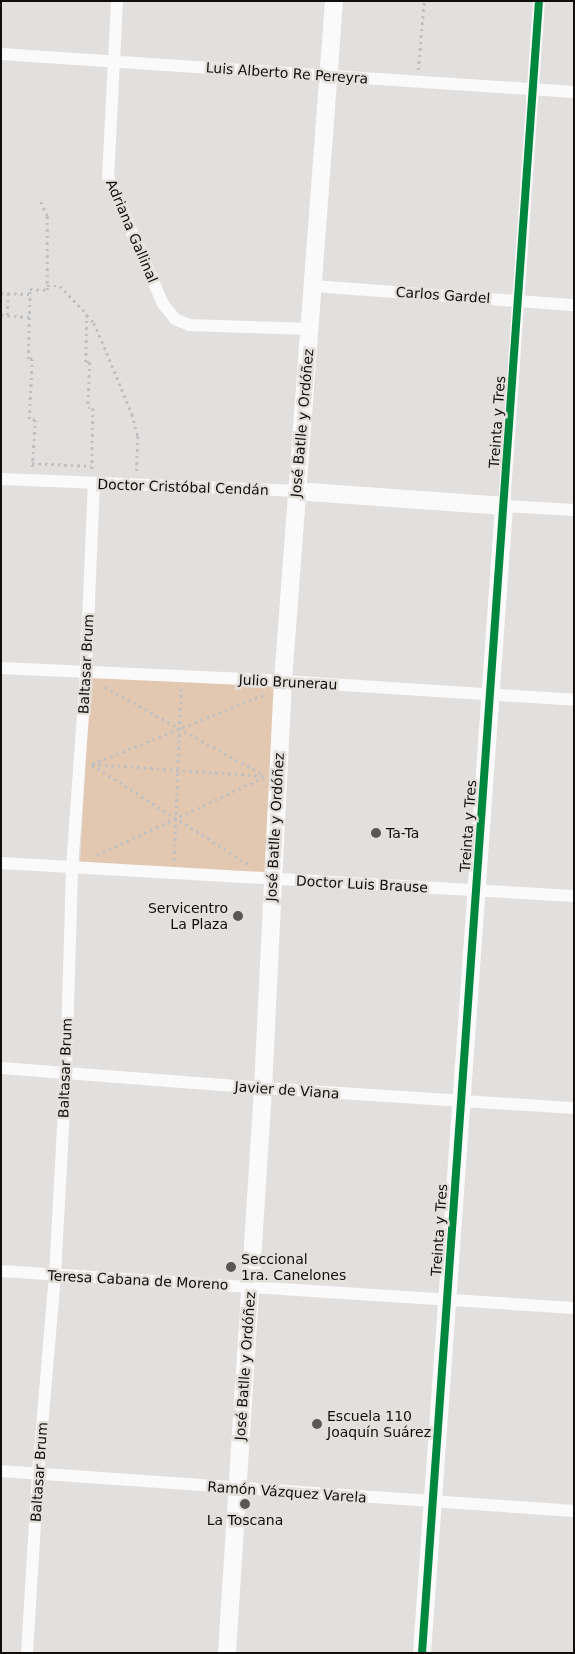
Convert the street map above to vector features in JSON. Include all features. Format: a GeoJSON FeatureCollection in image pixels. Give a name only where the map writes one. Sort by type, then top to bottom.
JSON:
{"type":"FeatureCollection","features":[{"type":"Feature","properties":{"kind":"street","name":"Adriana Gallinal"},"geometry":{"type":"LineString","coordinates":[[117,1],[108,177],[163,304],[175,319],[188,325],[310,328]]}},
{"type":"Feature","properties":{"kind":"street","name":"José Batlle y Ordóñez"},"geometry":{"type":"LineString","coordinates":[[227,1653],[262,1088],[272,879],[295,491],[310,328],[334,1]]}},
{"type":"Feature","properties":{"kind":"street","name":"Treinta y Tres"},"geometry":{"type":"LineString","coordinates":[[422,1653],[539,1]]}},
{"type":"Feature","properties":{"kind":"street","name":"Luis Alberto Re Pereyra"},"geometry":{"type":"LineString","coordinates":[[1,54],[574,92]]}},
{"type":"Feature","properties":{"kind":"street","name":"Carlos Gardel"},"geometry":{"type":"LineString","coordinates":[[313,286],[574,305]]}},
{"type":"Feature","properties":{"kind":"street","name":"Doctor Cristóbal Cendán"},"geometry":{"type":"LineString","coordinates":[[1,479],[295,491],[574,510]]}},
{"type":"Feature","properties":{"kind":"street","name":"Baltasar Brum"},"geometry":{"type":"LineString","coordinates":[[27,1653],[38,1473],[55,1275],[66,1072],[72,868],[86,672],[94,483]]}},
{"type":"Feature","properties":{"kind":"street","name":"Julio Brunerau"},"geometry":{"type":"LineString","coordinates":[[1,668],[283,681],[574,700]]}},
{"type":"Feature","properties":{"kind":"street","name":"Doctor Luis Brause"},"geometry":{"type":"LineString","coordinates":[[1,863],[574,896]]}},
{"type":"Feature","properties":{"kind":"street","name":"Javier de Viana"},"geometry":{"type":"LineString","coordinates":[[1,1068],[262,1088],[574,1108]]}},
{"type":"Feature","properties":{"kind":"street","name":"Teresa Cabana de Moreno"},"geometry":{"type":"LineString","coordinates":[[1,1271],[447,1298],[574,1308]]}},
{"type":"Feature","properties":{"kind":"street","name":"Ramón Vázquez Varela"},"geometry":{"type":"LineString","coordinates":[[1,1471],[237,1489],[574,1511]]}},
{"type":"Feature","properties":{"kind":"path"},"geometry":{"type":"LineString","coordinates":[[417,82],[424,1]]}},
{"type":"Feature","properties":{"kind":"path"},"geometry":{"type":"LineString","coordinates":[[31,481],[35,420],[29,419],[32,359],[28,359],[30,289],[47,290],[47,216],[39,199]]}},
{"type":"Feature","properties":{"kind":"path"},"geometry":{"type":"LineString","coordinates":[[47,286],[60,286],[94,322],[132,414],[138,436],[137,485]]}},
{"type":"Feature","properties":{"kind":"path"},"geometry":{"type":"LineString","coordinates":[[1,293],[30,294]]}},
{"type":"Feature","properties":{"kind":"path"},"geometry":{"type":"LineString","coordinates":[[7,315],[8,294]]}},
{"type":"Feature","properties":{"kind":"path"},"geometry":{"type":"LineString","coordinates":[[87,314],[86,362],[90,362],[88,408],[93,408],[92,466],[94,483]]}},
{"type":"Feature","properties":{"kind":"path"},"geometry":{"type":"LineString","coordinates":[[1,315],[29,316]]}},
{"type":"Feature","properties":{"kind":"path"},"geometry":{"type":"LineString","coordinates":[[32,463],[92,466]]}},
{"type":"Feature","properties":{"kind":"path"},"geometry":{"type":"LineString","coordinates":[[86,672],[95,681],[265,776]]}},
{"type":"Feature","properties":{"kind":"path"},"geometry":{"type":"LineString","coordinates":[[172,686],[181,687],[174,866]]}},
{"type":"Feature","properties":{"kind":"path"},"geometry":{"type":"LineString","coordinates":[[91,764],[270,692],[260,692]]}},
{"type":"Feature","properties":{"kind":"path"},"geometry":{"type":"LineString","coordinates":[[90,774],[91,755]]}},
{"type":"Feature","properties":{"kind":"path"},"geometry":{"type":"LineString","coordinates":[[91,764],[265,776]]}},
{"type":"Feature","properties":{"kind":"path"},"geometry":{"type":"LineString","coordinates":[[91,764],[250,866]]}},
{"type":"Feature","properties":{"kind":"path"},"geometry":{"type":"LineString","coordinates":[[264,785],[266,767]]}},
{"type":"Feature","properties":{"kind":"path"},"geometry":{"type":"LineString","coordinates":[[94,856],[265,776]]}},
{"type":"Feature","properties":{"kind":"shaded area"},"geometry":{"type":"Polygon","coordinates":[[[90,676],[276,687],[265,873],[80,864],[90,676]]]}},
{"type":"Feature","properties":{"kind":"cycle path"},"geometry":{"type":"LineString","coordinates":[[422,1653],[539,1]]}},
{"type":"Feature","properties":{"kind":"place","name":"Ta-Ta"},"geometry":{"type":"Point","coordinates":[376,833]}},
{"type":"Feature","properties":{"kind":"place","name":"Servicentro La Plaza"},"geometry":{"type":"Point","coordinates":[238,916]}},
{"type":"Feature","properties":{"kind":"place","name":"Seccional 1ra. Canelones"},"geometry":{"type":"Point","coordinates":[231,1267]}},
{"type":"Feature","properties":{"kind":"place","name":"Escuela 110 Joaquín Suárez"},"geometry":{"type":"Point","coordinates":[317,1424]}},
{"type":"Feature","properties":{"kind":"place","name":"La Toscana"},"geometry":{"type":"Point","coordinates":[245,1504]}}]}
